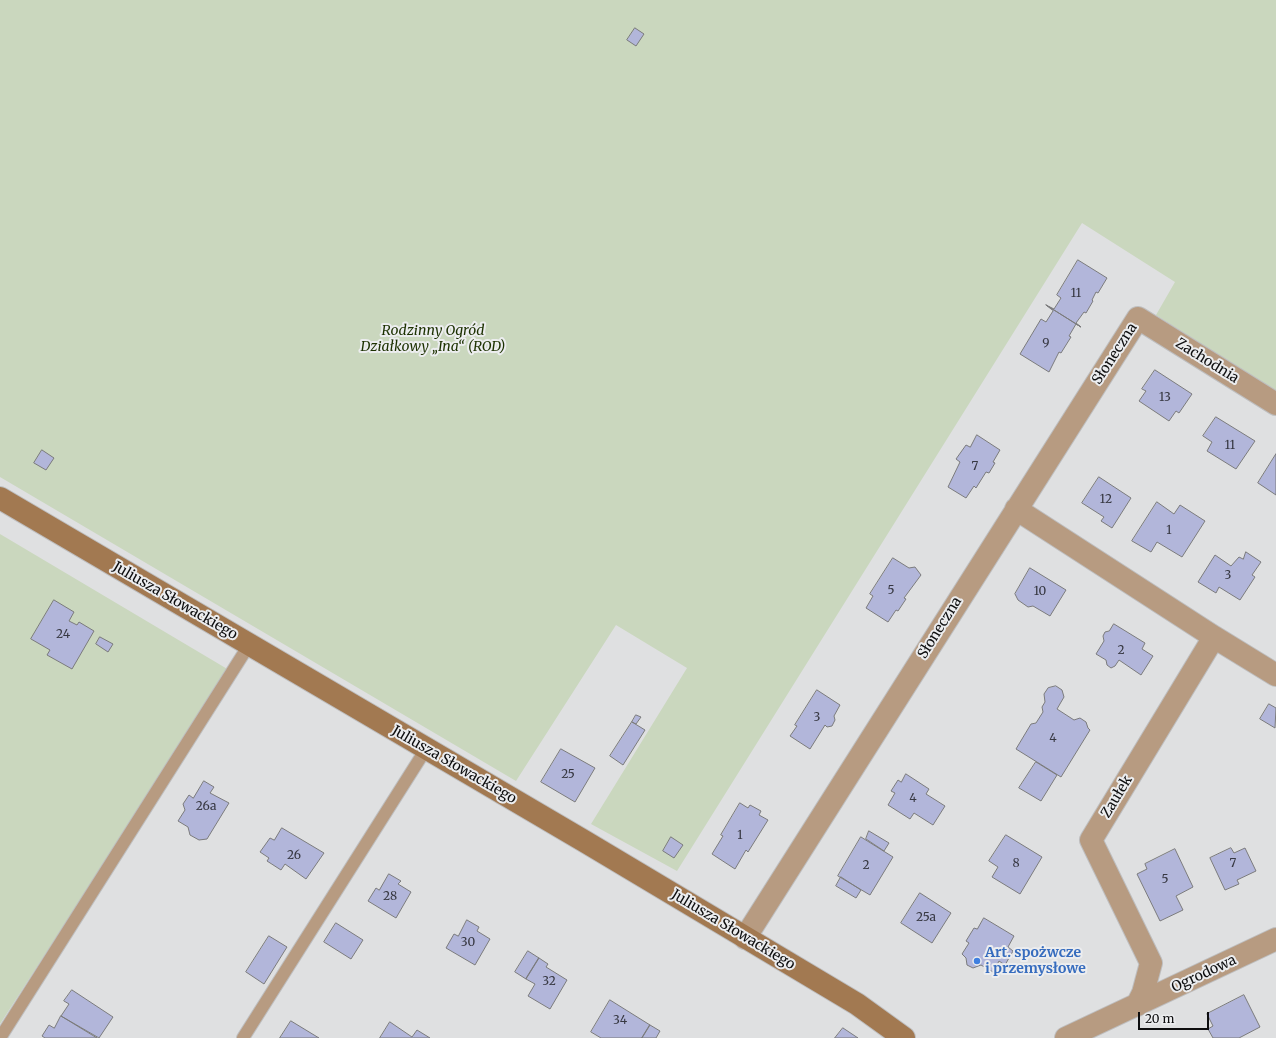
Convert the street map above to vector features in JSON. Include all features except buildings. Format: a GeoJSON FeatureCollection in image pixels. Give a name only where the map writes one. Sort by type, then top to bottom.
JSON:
{"type":"FeatureCollection","features":[{"type":"Feature","properties":{"kind":"street","name":"Zachodnia"},"geometry":{"type":"LineString","coordinates":[[1138,318],[1276,404]]}},
{"type":"Feature","properties":{"kind":"street","name":"Słoneczna"},"geometry":{"type":"LineString","coordinates":[[745,938],[1138,318]]}},
{"type":"Feature","properties":{"kind":"street","name":"Juliusza Słowackiego"},"geometry":{"type":"LineString","coordinates":[[0,498],[426,748],[857,1004],[904,1038]]}},
{"type":"Feature","properties":{"kind":"street"},"geometry":{"type":"LineString","coordinates":[[1016,509],[1214,637],[1276,675]]}},
{"type":"Feature","properties":{"kind":"street","name":"Zaułek"},"geometry":{"type":"LineString","coordinates":[[1188,981],[1167,974],[1151,963],[1091,840],[1214,637]]}},
{"type":"Feature","properties":{"kind":"street","name":"Ogrodowa"},"geometry":{"type":"LineString","coordinates":[[1066,1038],[1276,940]]}},
{"type":"Feature","properties":{"kind":"street"},"geometry":{"type":"LineString","coordinates":[[1137,1005],[1143,993],[1151,963]]}},
{"type":"Feature","properties":{"kind":"lane"},"geometry":{"type":"LineString","coordinates":[[0,1038],[249,645]]}},
{"type":"Feature","properties":{"kind":"lane"},"geometry":{"type":"LineString","coordinates":[[243,1038],[426,748]]}},
{"type":"Feature","properties":{"kind":"green space","name":"Rodzinny Ogród Działkowy „Ina“ (ROD)"},"geometry":{"type":"Polygon","coordinates":[[[0,0],[1276,0],[1276,392],[1156,315],[1175,282],[1082,223],[677,871],[591,824],[687,668],[616,625],[516,781],[0,477],[0,0]]]}},
{"type":"Feature","properties":{"kind":"green space"},"geometry":{"type":"Polygon","coordinates":[[[0,534],[229,670],[0,1024],[0,534]]]}},
{"type":"Feature","properties":{"kind":"place","name":"Art. spożwcze i przemysłowe"},"geometry":{"type":"Point","coordinates":[977,961]}}]}
